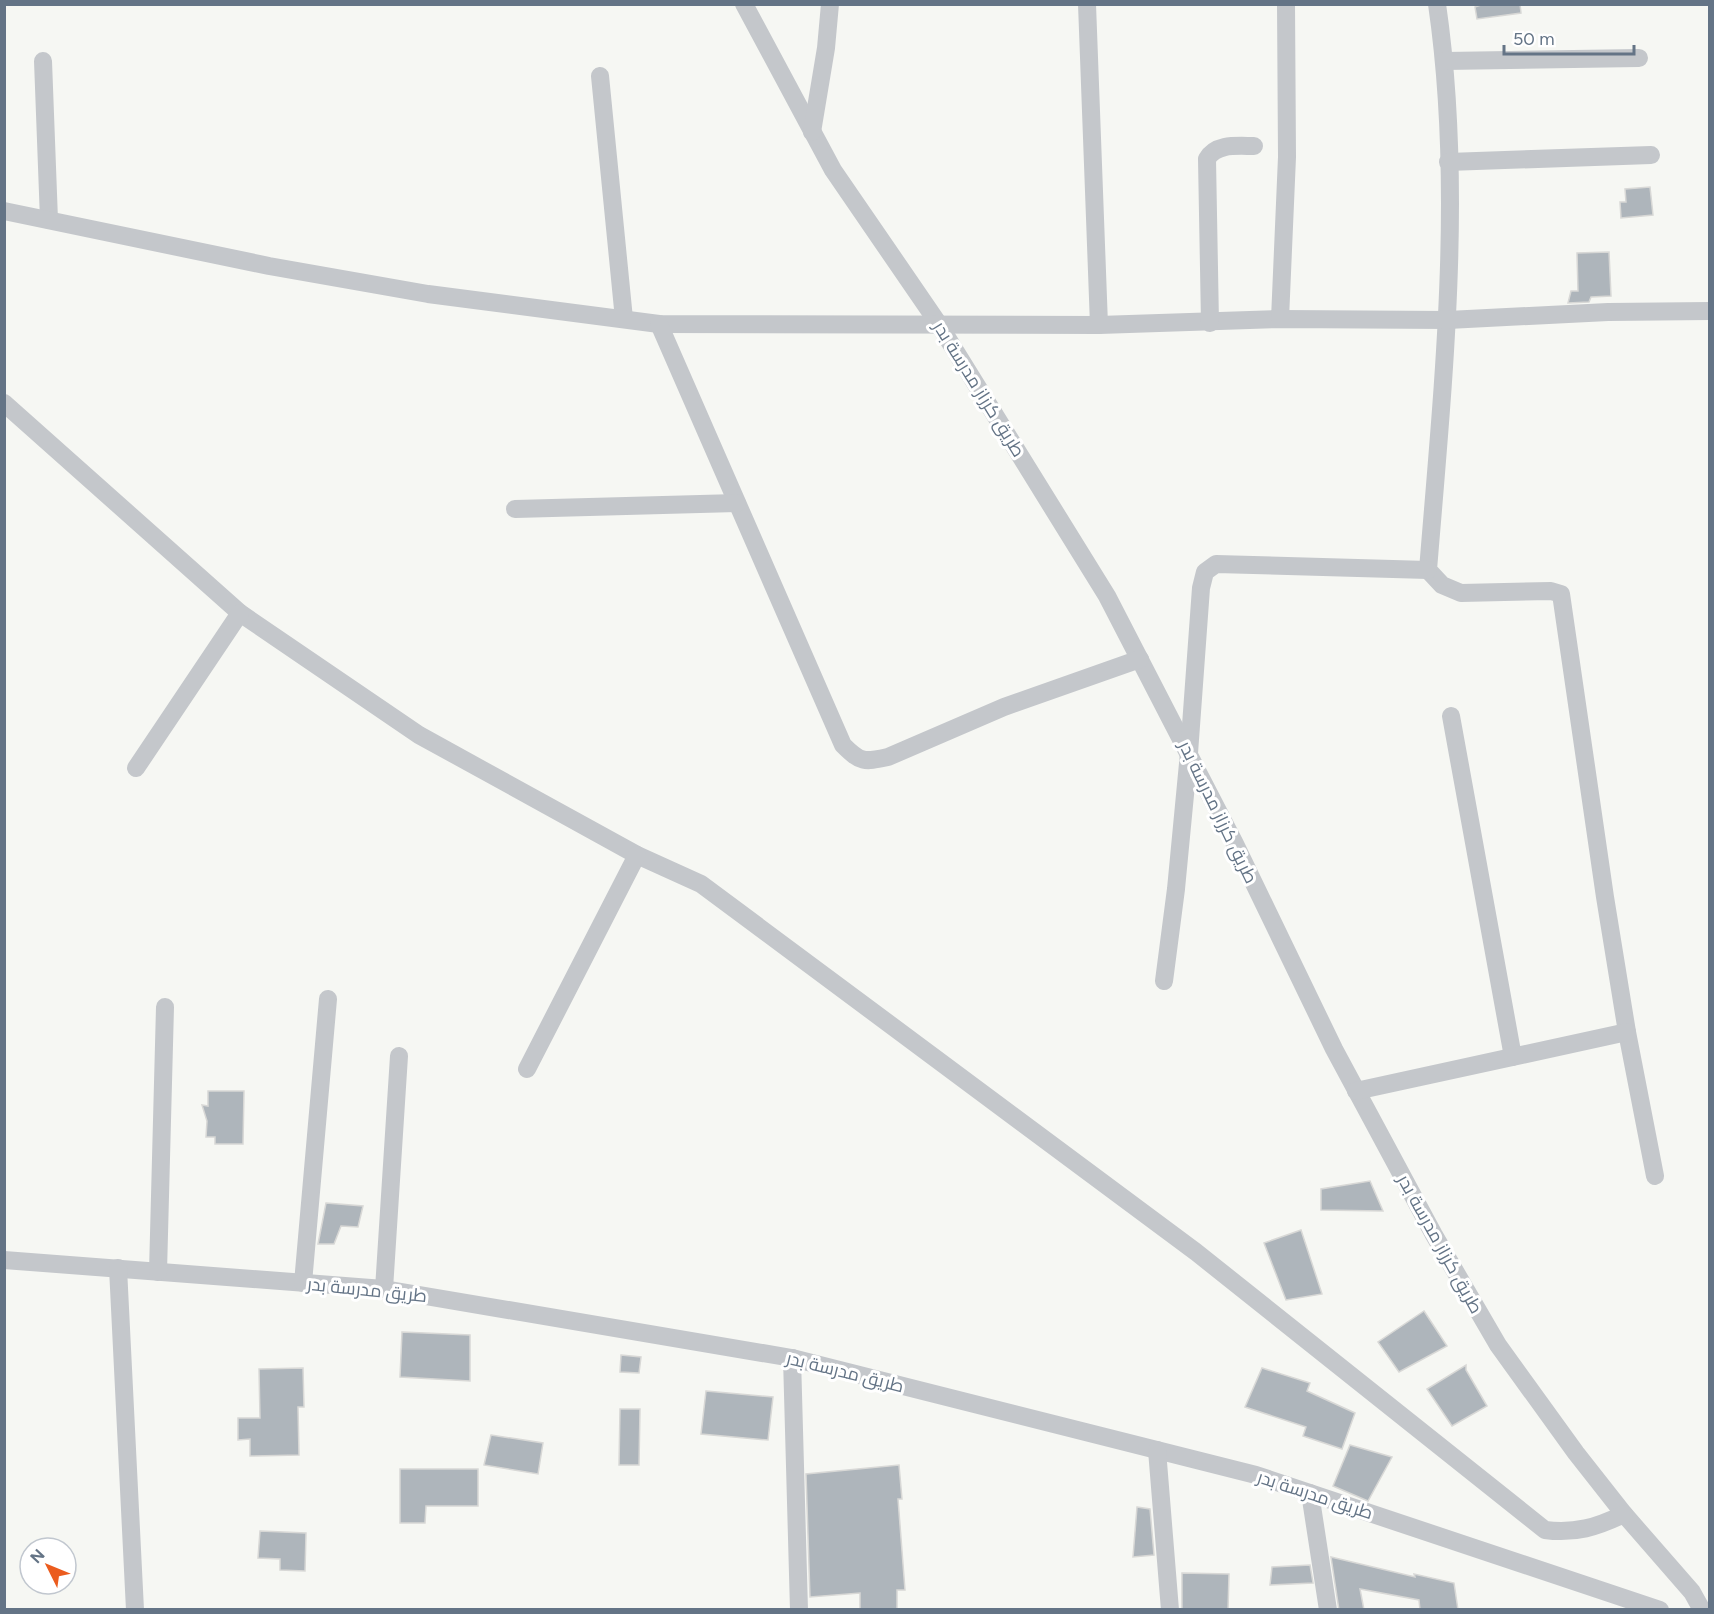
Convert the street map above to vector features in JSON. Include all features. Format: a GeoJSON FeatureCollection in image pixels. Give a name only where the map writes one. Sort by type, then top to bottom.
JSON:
{"type":"FeatureCollection","features":[{"type":"Feature","properties":{"kind":"street","name":"طريق كرزاز مدرسة بدر"},"geometry":{"type":"LineString","coordinates":[[744,4],[833,170],[938,323],[1107,596],[1189,753],[1356,1090],[1498,1345],[1576,1454],[1624,1514],[1701,1592],[1702,1610]]}},
{"type":"Feature","properties":{"kind":"street"},"geometry":{"type":"LineString","coordinates":[[812,132],[826,48],[830,4]]}},
{"type":"Feature","properties":{"kind":"street"},"geometry":{"type":"LineString","coordinates":[[1087,4],[1099,325]]}},
{"type":"Feature","properties":{"kind":"street"},"geometry":{"type":"LineString","coordinates":[[1280,319],[1287,157],[1286,4]]}},
{"type":"Feature","properties":{"kind":"street"},"geometry":{"type":"LineString","coordinates":[[1428,570],[1448,320],[1448,162],[1445,61],[1437,4]]}},
{"type":"Feature","properties":{"kind":"street"},"geometry":{"type":"LineString","coordinates":[[1445,61],[1639,58]]}},
{"type":"Feature","properties":{"kind":"street"},"geometry":{"type":"LineString","coordinates":[[43,61],[50,220]]}},
{"type":"Feature","properties":{"kind":"street"},"geometry":{"type":"LineString","coordinates":[[600,76],[624,319]]}},
{"type":"Feature","properties":{"kind":"street"},"geometry":{"type":"LineString","coordinates":[[1210,323],[1207,159],[1211,152],[1222,147],[1254,146]]}},
{"type":"Feature","properties":{"kind":"street"},"geometry":{"type":"LineString","coordinates":[[1448,162],[1651,155]]}},
{"type":"Feature","properties":{"kind":"street"},"geometry":{"type":"LineString","coordinates":[[4,211],[269,266],[416,292],[659,324],[1099,325],[1280,319],[1448,320],[1608,312],[1710,311]]}},
{"type":"Feature","properties":{"kind":"street"},"geometry":{"type":"LineString","coordinates":[[659,324],[843,745],[857,759],[868,761],[888,757],[1004,707],[1140,659]]}},
{"type":"Feature","properties":{"kind":"street"},"geometry":{"type":"LineString","coordinates":[[4,403],[240,613],[419,735],[637,855],[701,884],[1196,1252],[1545,1530],[1567,1533],[1595,1527],[1624,1514]]}},
{"type":"Feature","properties":{"kind":"street"},"geometry":{"type":"LineString","coordinates":[[515,509],[738,503]]}},
{"type":"Feature","properties":{"kind":"street"},"geometry":{"type":"LineString","coordinates":[[1164,981],[1176,889],[1201,588],[1205,572],[1216,564],[1428,570],[1442,585],[1461,594],[1551,591],[1561,594],[1627,1032],[1655,1176]]}},
{"type":"Feature","properties":{"kind":"street"},"geometry":{"type":"LineString","coordinates":[[136,768],[240,613]]}},
{"type":"Feature","properties":{"kind":"street"},"geometry":{"type":"LineString","coordinates":[[1451,716],[1514,1057]]}},
{"type":"Feature","properties":{"kind":"street"},"geometry":{"type":"LineString","coordinates":[[527,1069],[637,855]]}},
{"type":"Feature","properties":{"kind":"street"},"geometry":{"type":"LineString","coordinates":[[303,1283],[328,999]]}},
{"type":"Feature","properties":{"kind":"street"},"geometry":{"type":"LineString","coordinates":[[158,1272],[165,1007]]}},
{"type":"Feature","properties":{"kind":"street"},"geometry":{"type":"LineString","coordinates":[[1356,1090],[1627,1032]]}},
{"type":"Feature","properties":{"kind":"street"},"geometry":{"type":"LineString","coordinates":[[384,1289],[399,1056]]}},
{"type":"Feature","properties":{"kind":"street","name":"طريق مدرسة بدر"},"geometry":{"type":"LineString","coordinates":[[4,1260],[384,1289],[792,1359],[1256,1475],[1660,1610]]}},
{"type":"Feature","properties":{"kind":"street"},"geometry":{"type":"LineString","coordinates":[[118,1268],[135,1609]]}},
{"type":"Feature","properties":{"kind":"street"},"geometry":{"type":"LineString","coordinates":[[792,1359],[799,1610]]}},
{"type":"Feature","properties":{"kind":"street"},"geometry":{"type":"LineString","coordinates":[[1157,1450],[1170,1610]]}},
{"type":"Feature","properties":{"kind":"street"},"geometry":{"type":"LineString","coordinates":[[1310,1493],[1328,1610]]}},
{"type":"Feature","properties":{"kind":"building"},"geometry":{"type":"Polygon","coordinates":[[[1484,4],[1520,4],[1521,13],[1477,19],[1475,7],[1484,4]]]}},
{"type":"Feature","properties":{"kind":"building"},"geometry":{"type":"Polygon","coordinates":[[[1650,187],[1653,215],[1621,218],[1620,202],[1626,202],[1625,189],[1650,187]]]}},
{"type":"Feature","properties":{"kind":"building"},"geometry":{"type":"Polygon","coordinates":[[[1609,252],[1611,296],[1591,297],[1589,302],[1568,303],[1571,291],[1578,291],[1577,253],[1609,252]]]}},
{"type":"Feature","properties":{"kind":"building"},"geometry":{"type":"Polygon","coordinates":[[[208,1091],[244,1091],[243,1144],[215,1144],[215,1137],[206,1137],[207,1121],[202,1105],[208,1106],[208,1091]]]}},
{"type":"Feature","properties":{"kind":"building"},"geometry":{"type":"Polygon","coordinates":[[[1370,1181],[1383,1211],[1321,1210],[1321,1189],[1370,1181]]]}},
{"type":"Feature","properties":{"kind":"building"},"geometry":{"type":"Polygon","coordinates":[[[326,1203],[363,1206],[358,1227],[341,1226],[334,1244],[318,1244],[326,1203]]]}},
{"type":"Feature","properties":{"kind":"building"},"geometry":{"type":"Polygon","coordinates":[[[1301,1230],[1322,1294],[1286,1300],[1264,1243],[1301,1230]]]}},
{"type":"Feature","properties":{"kind":"building"},"geometry":{"type":"Polygon","coordinates":[[[1424,1311],[1447,1346],[1399,1372],[1378,1342],[1424,1311]]]}},
{"type":"Feature","properties":{"kind":"building"},"geometry":{"type":"Polygon","coordinates":[[[402,1332],[470,1335],[470,1381],[400,1377],[402,1332]]]}},
{"type":"Feature","properties":{"kind":"building"},"geometry":{"type":"Polygon","coordinates":[[[621,1355],[641,1357],[639,1373],[620,1372],[621,1355]]]}},
{"type":"Feature","properties":{"kind":"building"},"geometry":{"type":"Polygon","coordinates":[[[1466,1365],[1466,1370],[1487,1406],[1452,1426],[1427,1389],[1466,1365]]]}},
{"type":"Feature","properties":{"kind":"building"},"geometry":{"type":"Polygon","coordinates":[[[303,1368],[304,1407],[298,1407],[299,1455],[250,1456],[250,1439],[238,1440],[238,1418],[260,1418],[259,1369],[303,1368]]]}},
{"type":"Feature","properties":{"kind":"building"},"geometry":{"type":"Polygon","coordinates":[[[1262,1368],[1310,1383],[1307,1391],[1355,1413],[1342,1449],[1303,1436],[1306,1427],[1245,1407],[1262,1368]]]}},
{"type":"Feature","properties":{"kind":"building"},"geometry":{"type":"Polygon","coordinates":[[[706,1391],[773,1397],[768,1440],[701,1434],[706,1391]]]}},
{"type":"Feature","properties":{"kind":"building"},"geometry":{"type":"Polygon","coordinates":[[[620,1409],[640,1409],[639,1465],[619,1465],[620,1409]]]}},
{"type":"Feature","properties":{"kind":"building"},"geometry":{"type":"Polygon","coordinates":[[[491,1435],[543,1443],[538,1474],[484,1465],[491,1435]]]}},
{"type":"Feature","properties":{"kind":"building"},"geometry":{"type":"Polygon","coordinates":[[[1350,1445],[1392,1457],[1368,1501],[1333,1486],[1350,1445]]]}},
{"type":"Feature","properties":{"kind":"building"},"geometry":{"type":"Polygon","coordinates":[[[899,1465],[902,1499],[898,1499],[905,1590],[897,1590],[897,1610],[860,1610],[860,1593],[810,1597],[806,1474],[899,1465]]]}},
{"type":"Feature","properties":{"kind":"building"},"geometry":{"type":"Polygon","coordinates":[[[400,1469],[478,1469],[478,1506],[426,1506],[425,1523],[400,1523],[400,1469]]]}},
{"type":"Feature","properties":{"kind":"building"},"geometry":{"type":"Polygon","coordinates":[[[1137,1507],[1150,1509],[1154,1555],[1133,1557],[1137,1507]]]}},
{"type":"Feature","properties":{"kind":"building"},"geometry":{"type":"Polygon","coordinates":[[[260,1531],[306,1533],[305,1571],[280,1570],[280,1559],[258,1558],[260,1531]]]}},
{"type":"Feature","properties":{"kind":"building"},"geometry":{"type":"Polygon","coordinates":[[[1331,1557],[1415,1577],[1414,1574],[1454,1583],[1458,1610],[1420,1610],[1419,1600],[1360,1589],[1364,1610],[1339,1610],[1331,1557]]]}},
{"type":"Feature","properties":{"kind":"building"},"geometry":{"type":"Polygon","coordinates":[[[1310,1565],[1313,1583],[1270,1585],[1272,1567],[1310,1565]]]}},
{"type":"Feature","properties":{"kind":"building"},"geometry":{"type":"Polygon","coordinates":[[[1182,1573],[1229,1574],[1228,1610],[1182,1610],[1182,1573]]]}}]}
